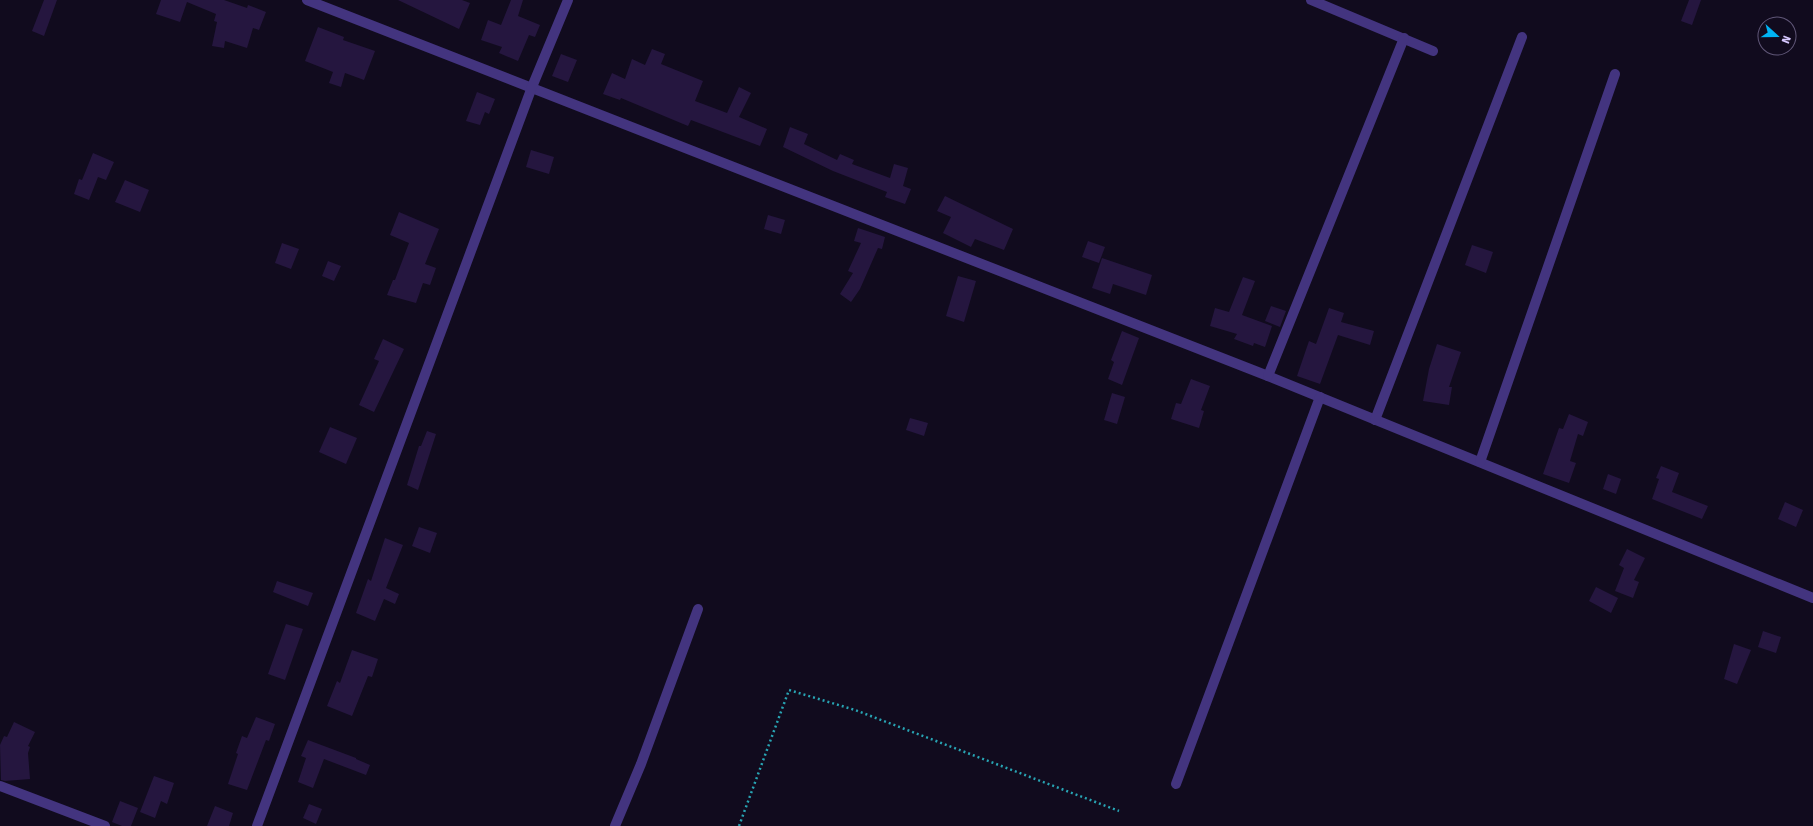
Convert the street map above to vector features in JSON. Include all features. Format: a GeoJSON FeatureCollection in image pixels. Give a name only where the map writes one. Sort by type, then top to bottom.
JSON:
{"type":"FeatureCollection","features":[{"type":"Feature","properties":{"kind":"street"},"geometry":{"type":"LineString","coordinates":[[307,0],[1268,376],[1813,598]]}},
{"type":"Feature","properties":{"kind":"street"},"geometry":{"type":"LineString","coordinates":[[257,826],[532,87],[568,0]]}},
{"type":"Feature","properties":{"kind":"street"},"geometry":{"type":"LineString","coordinates":[[1311,0],[1433,51]]}},
{"type":"Feature","properties":{"kind":"street"},"geometry":{"type":"LineString","coordinates":[[1375,420],[1522,37]]}},
{"type":"Feature","properties":{"kind":"street"},"geometry":{"type":"LineString","coordinates":[[1268,376],[1404,38]]}},
{"type":"Feature","properties":{"kind":"street"},"geometry":{"type":"LineString","coordinates":[[1480,462],[1614,74]]}},
{"type":"Feature","properties":{"kind":"street"},"geometry":{"type":"LineString","coordinates":[[1176,784],[1320,397]]}},
{"type":"Feature","properties":{"kind":"street"},"geometry":{"type":"LineString","coordinates":[[615,826],[641,764],[698,609]]}},
{"type":"Feature","properties":{"kind":"street"},"geometry":{"type":"LineString","coordinates":[[0,786],[105,826]]}},
{"type":"Feature","properties":{"kind":"path"},"geometry":{"type":"LineString","coordinates":[[739,826],[789,690],[855,710],[1119,811]]}},
{"type":"Feature","properties":{"kind":"building"},"geometry":{"type":"Polygon","coordinates":[[[44,0],[57,0],[44,36],[32,31],[44,0]]]}},
{"type":"Feature","properties":{"kind":"building"},"geometry":{"type":"Polygon","coordinates":[[[161,0],[224,0],[247,8],[248,5],[266,12],[259,30],[253,28],[247,48],[225,41],[224,48],[212,46],[217,22],[214,21],[216,14],[187,2],[180,22],[156,14],[161,0]]]}},
{"type":"Feature","properties":{"kind":"building"},"geometry":{"type":"Polygon","coordinates":[[[398,0],[462,0],[470,3],[459,29],[398,0]]]}},
{"type":"Feature","properties":{"kind":"building"},"geometry":{"type":"Polygon","coordinates":[[[511,0],[523,0],[518,16],[540,25],[535,37],[529,35],[518,61],[499,53],[502,47],[481,40],[488,20],[501,25],[511,0]]]}},
{"type":"Feature","properties":{"kind":"building"},"geometry":{"type":"Polygon","coordinates":[[[1689,0],[1701,0],[1692,25],[1681,21],[1689,0]]]}},
{"type":"Feature","properties":{"kind":"building"},"geometry":{"type":"Polygon","coordinates":[[[318,27],[344,37],[343,40],[375,51],[364,80],[345,73],[341,87],[329,83],[333,72],[305,61],[318,27]]]}},
{"type":"Feature","properties":{"kind":"building"},"geometry":{"type":"Polygon","coordinates":[[[652,49],[665,54],[661,64],[703,81],[695,101],[727,113],[739,87],[751,93],[739,117],[767,129],[760,146],[691,120],[688,126],[621,98],[620,100],[603,94],[612,73],[625,79],[632,59],[645,65],[652,49]]]}},
{"type":"Feature","properties":{"kind":"building"},"geometry":{"type":"Polygon","coordinates":[[[561,54],[577,60],[568,82],[552,76],[561,54]]]}},
{"type":"Feature","properties":{"kind":"building"},"geometry":{"type":"Polygon","coordinates":[[[477,92],[495,99],[489,114],[485,112],[480,125],[466,121],[477,92]]]}},
{"type":"Feature","properties":{"kind":"building"},"geometry":{"type":"Polygon","coordinates":[[[790,127],[808,134],[804,144],[837,160],[840,154],[854,160],[852,164],[890,178],[894,164],[908,168],[903,186],[911,189],[905,204],[885,197],[887,192],[833,171],[783,147],[790,127]]]}},
{"type":"Feature","properties":{"kind":"building"},"geometry":{"type":"Polygon","coordinates":[[[531,150],[554,157],[549,174],[526,167],[531,150]]]}},
{"type":"Feature","properties":{"kind":"building"},"geometry":{"type":"Polygon","coordinates":[[[93,153],[114,162],[106,180],[98,177],[89,200],[74,194],[79,179],[82,180],[93,153]]]}},
{"type":"Feature","properties":{"kind":"building"},"geometry":{"type":"Polygon","coordinates":[[[125,180],[149,190],[140,212],[115,202],[125,180]]]}},
{"type":"Feature","properties":{"kind":"building"},"geometry":{"type":"Polygon","coordinates":[[[945,196],[1013,229],[1004,250],[975,239],[971,247],[943,233],[951,217],[937,211],[945,196]]]}},
{"type":"Feature","properties":{"kind":"building"},"geometry":{"type":"Polygon","coordinates":[[[399,212],[439,229],[425,264],[436,268],[430,285],[423,283],[416,303],[387,295],[393,280],[395,280],[409,243],[390,235],[399,212]]]}},
{"type":"Feature","properties":{"kind":"building"},"geometry":{"type":"Polygon","coordinates":[[[768,215],[785,220],[781,234],[764,229],[768,215]]]}},
{"type":"Feature","properties":{"kind":"building"},"geometry":{"type":"Polygon","coordinates":[[[858,228],[885,237],[882,249],[878,248],[860,289],[851,302],[840,294],[853,273],[848,271],[861,243],[854,241],[858,228]]]}},
{"type":"Feature","properties":{"kind":"building"},"geometry":{"type":"Polygon","coordinates":[[[1088,241],[1105,247],[1099,263],[1082,257],[1088,241]]]}},
{"type":"Feature","properties":{"kind":"building"},"geometry":{"type":"Polygon","coordinates":[[[282,243],[299,249],[291,269],[275,263],[282,243]]]}},
{"type":"Feature","properties":{"kind":"building"},"geometry":{"type":"Polygon","coordinates":[[[1472,245],[1493,252],[1486,273],[1465,265],[1472,245]]]}},
{"type":"Feature","properties":{"kind":"building"},"geometry":{"type":"Polygon","coordinates":[[[1102,258],[1152,275],[1146,295],[1113,284],[1110,294],[1092,288],[1102,258]]]}},
{"type":"Feature","properties":{"kind":"building"},"geometry":{"type":"Polygon","coordinates":[[[328,261],[341,266],[334,281],[322,276],[328,261]]]}},
{"type":"Feature","properties":{"kind":"building"},"geometry":{"type":"Polygon","coordinates":[[[958,276],[976,281],[964,322],[946,316],[958,276]]]}},
{"type":"Feature","properties":{"kind":"building"},"geometry":{"type":"Polygon","coordinates":[[[1243,277],[1255,281],[1242,315],[1272,326],[1265,347],[1254,343],[1253,346],[1234,339],[1237,334],[1210,326],[1215,308],[1229,312],[1243,277]]]}},
{"type":"Feature","properties":{"kind":"building"},"geometry":{"type":"Polygon","coordinates":[[[1271,306],[1286,311],[1280,327],[1265,321],[1271,306]]]}},
{"type":"Feature","properties":{"kind":"building"},"geometry":{"type":"Polygon","coordinates":[[[1329,308],[1344,313],[1341,322],[1374,331],[1370,345],[1338,335],[1320,384],[1297,376],[1309,341],[1316,344],[1329,308]]]}},
{"type":"Feature","properties":{"kind":"building"},"geometry":{"type":"Polygon","coordinates":[[[1122,331],[1139,338],[1122,385],[1108,379],[1114,362],[1111,360],[1122,331]]]}},
{"type":"Feature","properties":{"kind":"building"},"geometry":{"type":"Polygon","coordinates":[[[383,339],[404,349],[374,412],[359,405],[379,361],[374,359],[383,339]]]}},
{"type":"Feature","properties":{"kind":"building"},"geometry":{"type":"Polygon","coordinates":[[[1437,344],[1461,352],[1449,387],[1452,387],[1449,405],[1423,401],[1429,369],[1437,344]]]}},
{"type":"Feature","properties":{"kind":"building"},"geometry":{"type":"Polygon","coordinates":[[[1191,379],[1210,386],[1201,410],[1204,411],[1199,428],[1171,419],[1176,403],[1181,404],[1191,379]]]}},
{"type":"Feature","properties":{"kind":"building"},"geometry":{"type":"Polygon","coordinates":[[[1112,393],[1125,397],[1117,424],[1104,420],[1112,393]]]}},
{"type":"Feature","properties":{"kind":"building"},"geometry":{"type":"Polygon","coordinates":[[[1569,414],[1588,422],[1583,436],[1578,434],[1570,461],[1576,463],[1569,483],[1543,474],[1559,428],[1563,429],[1569,414]]]}},
{"type":"Feature","properties":{"kind":"building"},"geometry":{"type":"Polygon","coordinates":[[[910,418],[928,423],[924,436],[906,430],[910,418]]]}},
{"type":"Feature","properties":{"kind":"building"},"geometry":{"type":"Polygon","coordinates":[[[330,427],[357,438],[346,464],[319,452],[330,427]]]}},
{"type":"Feature","properties":{"kind":"building"},"geometry":{"type":"Polygon","coordinates":[[[427,431],[436,434],[418,490],[407,485],[419,446],[421,446],[427,431]]]}},
{"type":"Feature","properties":{"kind":"building"},"geometry":{"type":"Polygon","coordinates":[[[1661,466],[1679,473],[1672,492],[1708,506],[1702,519],[1652,499],[1659,479],[1656,478],[1661,466]]]}},
{"type":"Feature","properties":{"kind":"building"},"geometry":{"type":"Polygon","coordinates":[[[1608,474],[1621,479],[1616,494],[1603,489],[1608,474]]]}},
{"type":"Feature","properties":{"kind":"building"},"geometry":{"type":"Polygon","coordinates":[[[1785,502],[1803,510],[1796,527],[1778,519],[1785,502]]]}},
{"type":"Feature","properties":{"kind":"building"},"geometry":{"type":"Polygon","coordinates":[[[419,527],[437,533],[430,553],[412,546],[419,527]]]}},
{"type":"Feature","properties":{"kind":"building"},"geometry":{"type":"Polygon","coordinates":[[[385,538],[403,545],[386,588],[399,594],[395,604],[384,599],[375,621],[356,613],[368,579],[371,581],[385,538]]]}},
{"type":"Feature","properties":{"kind":"building"},"geometry":{"type":"Polygon","coordinates":[[[1627,549],[1645,558],[1634,580],[1639,582],[1633,598],[1615,591],[1624,568],[1619,565],[1627,549]]]}},
{"type":"Feature","properties":{"kind":"building"},"geometry":{"type":"Polygon","coordinates":[[[277,581],[313,593],[308,606],[273,592],[277,581]]]}},
{"type":"Feature","properties":{"kind":"building"},"geometry":{"type":"Polygon","coordinates":[[[1596,587],[1618,598],[1611,613],[1589,601],[1596,587]]]}},
{"type":"Feature","properties":{"kind":"building"},"geometry":{"type":"Polygon","coordinates":[[[286,624],[303,629],[285,680],[268,674],[286,624]]]}},
{"type":"Feature","properties":{"kind":"building"},"geometry":{"type":"Polygon","coordinates":[[[1763,631],[1781,637],[1776,653],[1758,647],[1763,631]]]}},
{"type":"Feature","properties":{"kind":"building"},"geometry":{"type":"Polygon","coordinates":[[[1734,644],[1751,650],[1737,684],[1724,679],[1734,644]]]}},
{"type":"Feature","properties":{"kind":"building"},"geometry":{"type":"Polygon","coordinates":[[[352,650],[378,659],[372,677],[368,676],[352,716],[327,706],[337,681],[340,683],[352,650]]]}},
{"type":"Feature","properties":{"kind":"building"},"geometry":{"type":"Polygon","coordinates":[[[256,717],[275,724],[269,741],[266,740],[247,790],[228,784],[242,736],[247,738],[256,717]]]}},
{"type":"Feature","properties":{"kind":"building"},"geometry":{"type":"Polygon","coordinates":[[[14,722],[35,732],[28,746],[30,747],[28,753],[30,779],[5,781],[1,780],[0,745],[4,736],[7,737],[14,722]]]}},
{"type":"Feature","properties":{"kind":"building"},"geometry":{"type":"Polygon","coordinates":[[[308,740],[356,758],[370,765],[366,775],[324,759],[313,788],[298,782],[306,758],[301,756],[308,740]]]}},
{"type":"Feature","properties":{"kind":"building"},"geometry":{"type":"Polygon","coordinates":[[[154,776],[174,783],[167,804],[161,801],[155,818],[140,812],[154,776]]]}},
{"type":"Feature","properties":{"kind":"building"},"geometry":{"type":"Polygon","coordinates":[[[120,801],[138,808],[131,826],[122,826],[112,822],[120,801]]]}},
{"type":"Feature","properties":{"kind":"building"},"geometry":{"type":"Polygon","coordinates":[[[309,804],[322,809],[316,824],[303,818],[309,804]]]}},
{"type":"Feature","properties":{"kind":"building"},"geometry":{"type":"Polygon","coordinates":[[[215,806],[233,813],[229,826],[207,826],[215,806]]]}}]}
